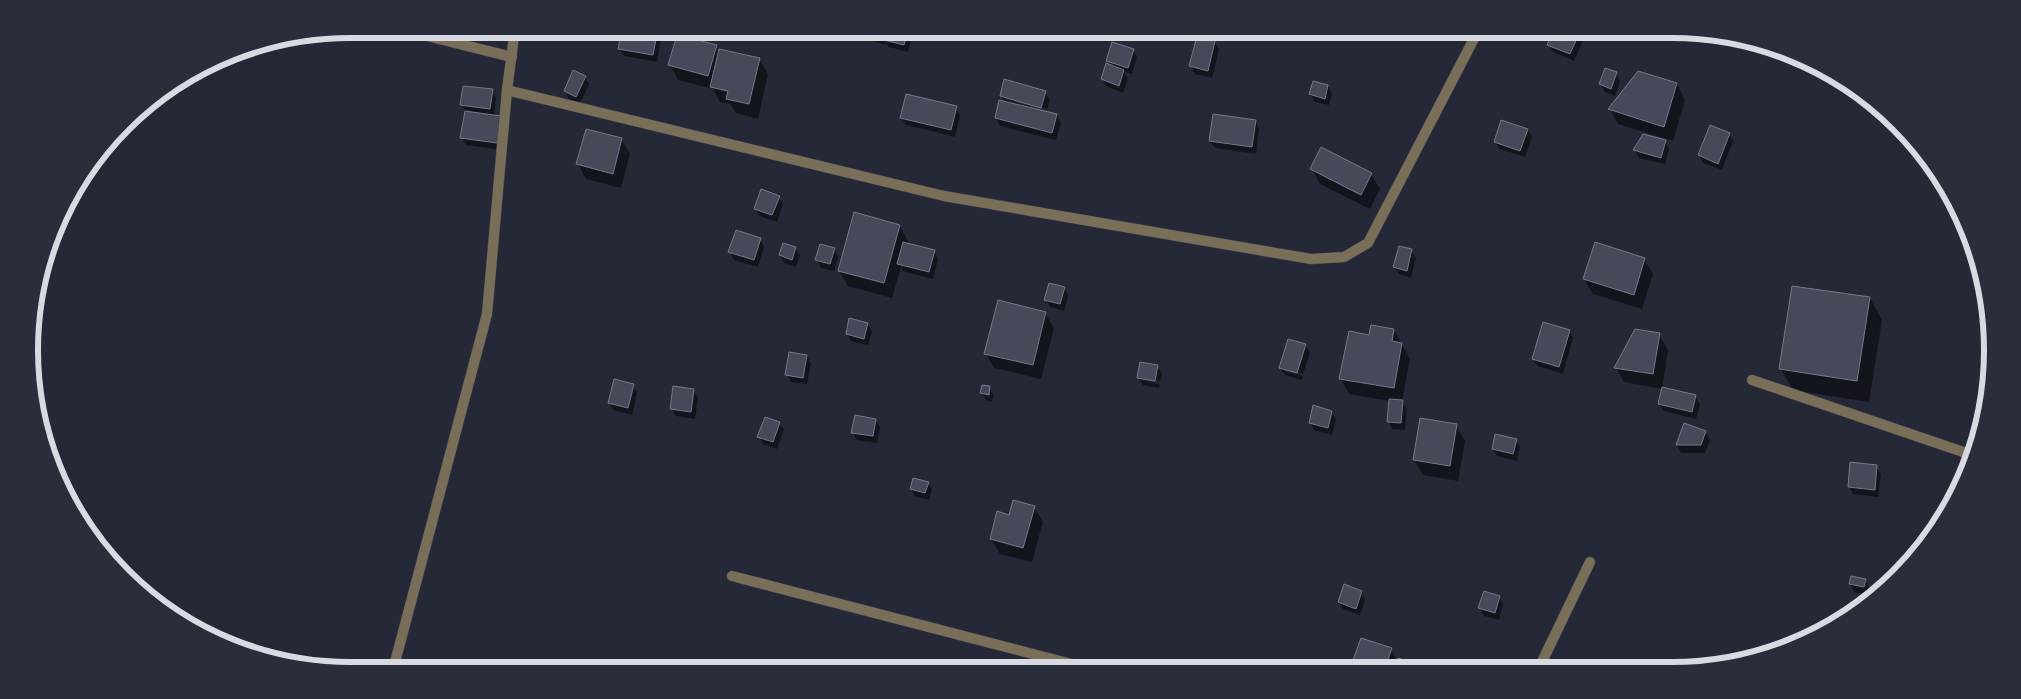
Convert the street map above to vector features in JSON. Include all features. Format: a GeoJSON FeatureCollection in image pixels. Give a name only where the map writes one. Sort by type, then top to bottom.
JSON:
{"type":"FeatureCollection","features":[{"type":"Feature","properties":{"kind":"street"},"geometry":{"type":"LineString","coordinates":[[431,37],[512,57]]}},
{"type":"Feature","properties":{"kind":"street"},"geometry":{"type":"LineString","coordinates":[[395,662],[487,314],[507,90],[514,37]]}},
{"type":"Feature","properties":{"kind":"street"},"geometry":{"type":"LineString","coordinates":[[507,90],[944,196],[1311,259],[1344,257],[1368,243],[1475,37]]}},
{"type":"Feature","properties":{"kind":"street"},"geometry":{"type":"LineString","coordinates":[[1752,380],[1966,453]]}},
{"type":"Feature","properties":{"kind":"street"},"geometry":{"type":"LineString","coordinates":[[1542,662],[1590,562]]}},
{"type":"Feature","properties":{"kind":"street"},"geometry":{"type":"LineString","coordinates":[[732,576],[1064,662]]}},
{"type":"Feature","properties":{"kind":"building"},"geometry":{"type":"Polygon","coordinates":[[[620,37],[656,37],[653,55],[618,49],[620,37]]]}},
{"type":"Feature","properties":{"kind":"building"},"geometry":{"type":"Polygon","coordinates":[[[676,37],[685,37],[717,45],[708,76],[668,65],[676,37]]]}},
{"type":"Feature","properties":{"kind":"building"},"geometry":{"type":"Polygon","coordinates":[[[885,37],[906,37],[904,45],[884,40],[885,37]]]}},
{"type":"Feature","properties":{"kind":"building"},"geometry":{"type":"Polygon","coordinates":[[[1197,37],[1215,41],[1208,71],[1189,66],[1197,37]]]}},
{"type":"Feature","properties":{"kind":"building"},"geometry":{"type":"Polygon","coordinates":[[[1550,37],[1577,37],[1570,54],[1547,45],[1550,37]]]}},
{"type":"Feature","properties":{"kind":"building"},"geometry":{"type":"Polygon","coordinates":[[[1112,42],[1134,49],[1128,68],[1106,61],[1112,42]]]}},
{"type":"Feature","properties":{"kind":"building"},"geometry":{"type":"Polygon","coordinates":[[[719,49],[760,58],[749,104],[726,99],[728,91],[710,87],[719,49]]]}},
{"type":"Feature","properties":{"kind":"building"},"geometry":{"type":"Polygon","coordinates":[[[1106,63],[1124,70],[1119,86],[1101,79],[1106,63]]]}},
{"type":"Feature","properties":{"kind":"building"},"geometry":{"type":"Polygon","coordinates":[[[1605,68],[1617,72],[1611,89],[1599,84],[1605,68]]]}},
{"type":"Feature","properties":{"kind":"building"},"geometry":{"type":"Polygon","coordinates":[[[573,70],[586,76],[576,97],[564,91],[573,70]]]}},
{"type":"Feature","properties":{"kind":"building"},"geometry":{"type":"Polygon","coordinates":[[[1638,71],[1677,83],[1664,127],[1608,109],[1638,71]]]}},
{"type":"Feature","properties":{"kind":"building"},"geometry":{"type":"Polygon","coordinates":[[[1004,79],[1046,91],[1041,108],[1000,96],[1004,79]]]}},
{"type":"Feature","properties":{"kind":"building"},"geometry":{"type":"Polygon","coordinates":[[[1313,81],[1328,85],[1325,99],[1309,94],[1313,81]]]}},
{"type":"Feature","properties":{"kind":"building"},"geometry":{"type":"Polygon","coordinates":[[[463,86],[493,89],[490,109],[460,105],[463,86]]]}},
{"type":"Feature","properties":{"kind":"building"},"geometry":{"type":"Polygon","coordinates":[[[906,94],[957,106],[951,130],[900,118],[906,94]]]}},
{"type":"Feature","properties":{"kind":"building"},"geometry":{"type":"Polygon","coordinates":[[[999,100],[1057,114],[1052,133],[995,118],[999,100]]]}},
{"type":"Feature","properties":{"kind":"building"},"geometry":{"type":"Polygon","coordinates":[[[465,111],[501,116],[497,143],[460,138],[465,111]]]}},
{"type":"Feature","properties":{"kind":"building"},"geometry":{"type":"Polygon","coordinates":[[[1213,114],[1256,120],[1252,147],[1209,141],[1213,114]]]}},
{"type":"Feature","properties":{"kind":"building"},"geometry":{"type":"Polygon","coordinates":[[[1501,120],[1528,129],[1520,151],[1494,142],[1501,120]]]}},
{"type":"Feature","properties":{"kind":"building"},"geometry":{"type":"Polygon","coordinates":[[[1710,125],[1730,133],[1718,164],[1698,155],[1710,125]]]}},
{"type":"Feature","properties":{"kind":"building"},"geometry":{"type":"Polygon","coordinates":[[[586,129],[622,138],[613,174],[576,164],[586,129]]]}},
{"type":"Feature","properties":{"kind":"building"},"geometry":{"type":"Polygon","coordinates":[[[1643,134],[1666,140],[1661,158],[1633,150],[1643,134]]]}},
{"type":"Feature","properties":{"kind":"building"},"geometry":{"type":"Polygon","coordinates":[[[1321,147],[1372,173],[1361,195],[1310,169],[1321,147]]]}},
{"type":"Feature","properties":{"kind":"building"},"geometry":{"type":"Polygon","coordinates":[[[761,189],[780,196],[772,215],[754,209],[761,189]]]}},
{"type":"Feature","properties":{"kind":"building"},"geometry":{"type":"Polygon","coordinates":[[[854,212],[900,225],[884,283],[838,271],[854,212]]]}},
{"type":"Feature","properties":{"kind":"building"},"geometry":{"type":"Polygon","coordinates":[[[736,230],[761,238],[754,260],[728,252],[736,230]]]}},
{"type":"Feature","properties":{"kind":"building"},"geometry":{"type":"Polygon","coordinates":[[[903,242],[935,250],[929,272],[897,264],[903,242]]]}},
{"type":"Feature","properties":{"kind":"building"},"geometry":{"type":"Polygon","coordinates":[[[1595,242],[1645,258],[1634,295],[1583,279],[1595,242]]]}},
{"type":"Feature","properties":{"kind":"building"},"geometry":{"type":"Polygon","coordinates":[[[783,243],[796,247],[792,260],[779,255],[783,243]]]}},
{"type":"Feature","properties":{"kind":"building"},"geometry":{"type":"Polygon","coordinates":[[[820,244],[835,248],[830,264],[815,260],[820,244]]]}},
{"type":"Feature","properties":{"kind":"building"},"geometry":{"type":"Polygon","coordinates":[[[1399,246],[1412,249],[1407,271],[1393,267],[1399,246]]]}},
{"type":"Feature","properties":{"kind":"building"},"geometry":{"type":"Polygon","coordinates":[[[1049,283],[1065,287],[1060,304],[1044,300],[1049,283]]]}},
{"type":"Feature","properties":{"kind":"building"},"geometry":{"type":"Polygon","coordinates":[[[1792,286],[1870,297],[1857,381],[1779,369],[1792,286]]]}},
{"type":"Feature","properties":{"kind":"building"},"geometry":{"type":"Polygon","coordinates":[[[998,300],[1046,312],[1033,365],[984,354],[998,300]]]}},
{"type":"Feature","properties":{"kind":"building"},"geometry":{"type":"Polygon","coordinates":[[[849,318],[868,323],[864,339],[846,334],[849,318]]]}},
{"type":"Feature","properties":{"kind":"building"},"geometry":{"type":"Polygon","coordinates":[[[1543,322],[1570,330],[1559,367],[1532,359],[1543,322]]]}},
{"type":"Feature","properties":{"kind":"building"},"geometry":{"type":"Polygon","coordinates":[[[1371,325],[1394,329],[1392,341],[1402,343],[1394,388],[1339,379],[1349,331],[1369,335],[1371,325]]]}},
{"type":"Feature","properties":{"kind":"building"},"geometry":{"type":"Polygon","coordinates":[[[1635,329],[1660,333],[1653,374],[1614,368],[1635,329]]]}},
{"type":"Feature","properties":{"kind":"building"},"geometry":{"type":"Polygon","coordinates":[[[1288,339],[1306,344],[1297,373],[1279,368],[1288,339]]]}},
{"type":"Feature","properties":{"kind":"building"},"geometry":{"type":"Polygon","coordinates":[[[789,352],[807,355],[803,378],[785,375],[789,352]]]}},
{"type":"Feature","properties":{"kind":"building"},"geometry":{"type":"Polygon","coordinates":[[[1140,362],[1158,365],[1155,381],[1137,378],[1140,362]]]}},
{"type":"Feature","properties":{"kind":"building"},"geometry":{"type":"Polygon","coordinates":[[[614,379],[634,384],[628,408],[608,403],[614,379]]]}},
{"type":"Feature","properties":{"kind":"building"},"geometry":{"type":"Polygon","coordinates":[[[982,385],[990,386],[989,395],[980,393],[982,385]]]}},
{"type":"Feature","properties":{"kind":"building"},"geometry":{"type":"Polygon","coordinates":[[[673,386],[694,389],[691,412],[670,409],[673,386]]]}},
{"type":"Feature","properties":{"kind":"building"},"geometry":{"type":"Polygon","coordinates":[[[1662,387],[1696,395],[1692,412],[1658,404],[1662,387]]]}},
{"type":"Feature","properties":{"kind":"building"},"geometry":{"type":"Polygon","coordinates":[[[1389,399],[1403,400],[1401,423],[1387,422],[1389,399]]]}},
{"type":"Feature","properties":{"kind":"building"},"geometry":{"type":"Polygon","coordinates":[[[1313,405],[1332,411],[1328,428],[1309,423],[1313,405]]]}},
{"type":"Feature","properties":{"kind":"building"},"geometry":{"type":"Polygon","coordinates":[[[855,415],[876,419],[873,436],[851,433],[855,415]]]}},
{"type":"Feature","properties":{"kind":"building"},"geometry":{"type":"Polygon","coordinates":[[[765,417],[780,422],[773,442],[757,437],[765,417]]]}},
{"type":"Feature","properties":{"kind":"building"},"geometry":{"type":"Polygon","coordinates":[[[1420,418],[1457,424],[1450,466],[1413,460],[1420,418]]]}},
{"type":"Feature","properties":{"kind":"building"},"geometry":{"type":"Polygon","coordinates":[[[1684,423],[1706,431],[1701,445],[1676,445],[1684,423]]]}},
{"type":"Feature","properties":{"kind":"building"},"geometry":{"type":"Polygon","coordinates":[[[1495,434],[1517,439],[1513,454],[1492,449],[1495,434]]]}},
{"type":"Feature","properties":{"kind":"building"},"geometry":{"type":"Polygon","coordinates":[[[1850,462],[1877,465],[1875,490],[1848,487],[1850,462]]]}},
{"type":"Feature","properties":{"kind":"building"},"geometry":{"type":"Polygon","coordinates":[[[913,478],[929,482],[925,493],[910,489],[913,478]]]}},
{"type":"Feature","properties":{"kind":"building"},"geometry":{"type":"Polygon","coordinates":[[[1013,500],[1035,506],[1023,548],[990,539],[997,511],[1009,515],[1013,500]]]}},
{"type":"Feature","properties":{"kind":"building"},"geometry":{"type":"Polygon","coordinates":[[[1851,576],[1866,579],[1864,587],[1849,584],[1851,576]]]}},
{"type":"Feature","properties":{"kind":"building"},"geometry":{"type":"Polygon","coordinates":[[[1344,584],[1362,591],[1356,609],[1338,602],[1344,584]]]}},
{"type":"Feature","properties":{"kind":"building"},"geometry":{"type":"Polygon","coordinates":[[[1484,591],[1500,596],[1495,613],[1478,608],[1484,591]]]}},
{"type":"Feature","properties":{"kind":"building"},"geometry":{"type":"Polygon","coordinates":[[[1361,638],[1392,648],[1387,662],[1359,662],[1353,660],[1361,638]]]}},
{"type":"Feature","properties":{"kind":"building"},"geometry":{"type":"Polygon","coordinates":[[[1398,658],[1410,662],[1396,662],[1398,658]]]}}]}
